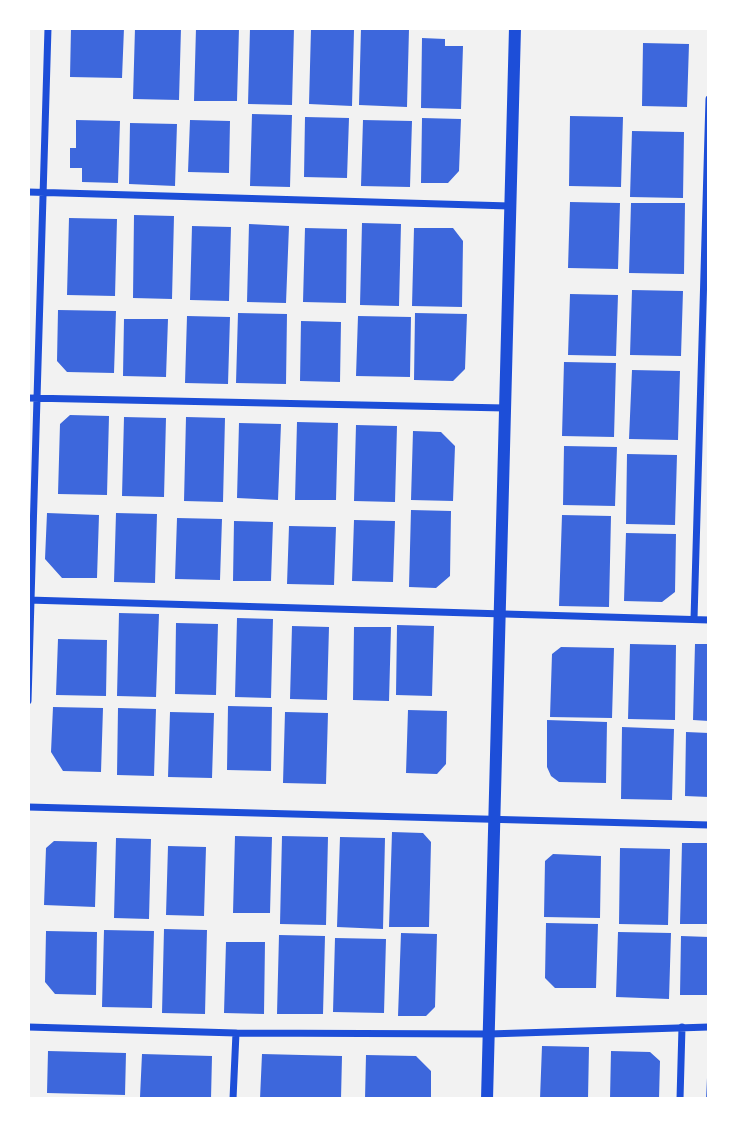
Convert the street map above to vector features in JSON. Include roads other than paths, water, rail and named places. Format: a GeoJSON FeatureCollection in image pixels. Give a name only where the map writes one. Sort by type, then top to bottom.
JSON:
{"type":"FeatureCollection","features":[{"type":"Feature","properties":{"kind":"street"},"geometry":{"type":"LineString","coordinates":[[28,701],[48,28]]}},
{"type":"Feature","properties":{"kind":"street"},"geometry":{"type":"LineString","coordinates":[[487,1099],[515,28]]}},
{"type":"Feature","properties":{"kind":"street"},"geometry":{"type":"LineString","coordinates":[[694,619],[709,99]]}},
{"type":"Feature","properties":{"kind":"street"},"geometry":{"type":"LineString","coordinates":[[28,192],[510,206]]}},
{"type":"Feature","properties":{"kind":"street"},"geometry":{"type":"LineString","coordinates":[[28,398],[505,408]]}},
{"type":"Feature","properties":{"kind":"street"},"geometry":{"type":"LineString","coordinates":[[30,600],[709,620]]}},
{"type":"Feature","properties":{"kind":"street"},"geometry":{"type":"LineString","coordinates":[[28,807],[709,825]]}},
{"type":"Feature","properties":{"kind":"street"},"geometry":{"type":"LineString","coordinates":[[28,1027],[236,1033],[489,1034],[709,1027]]}},
{"type":"Feature","properties":{"kind":"street"},"geometry":{"type":"LineString","coordinates":[[680,1099],[682,1027]]}},
{"type":"Feature","properties":{"kind":"street"},"geometry":{"type":"LineString","coordinates":[[233,1099],[236,1033]]}}]}
